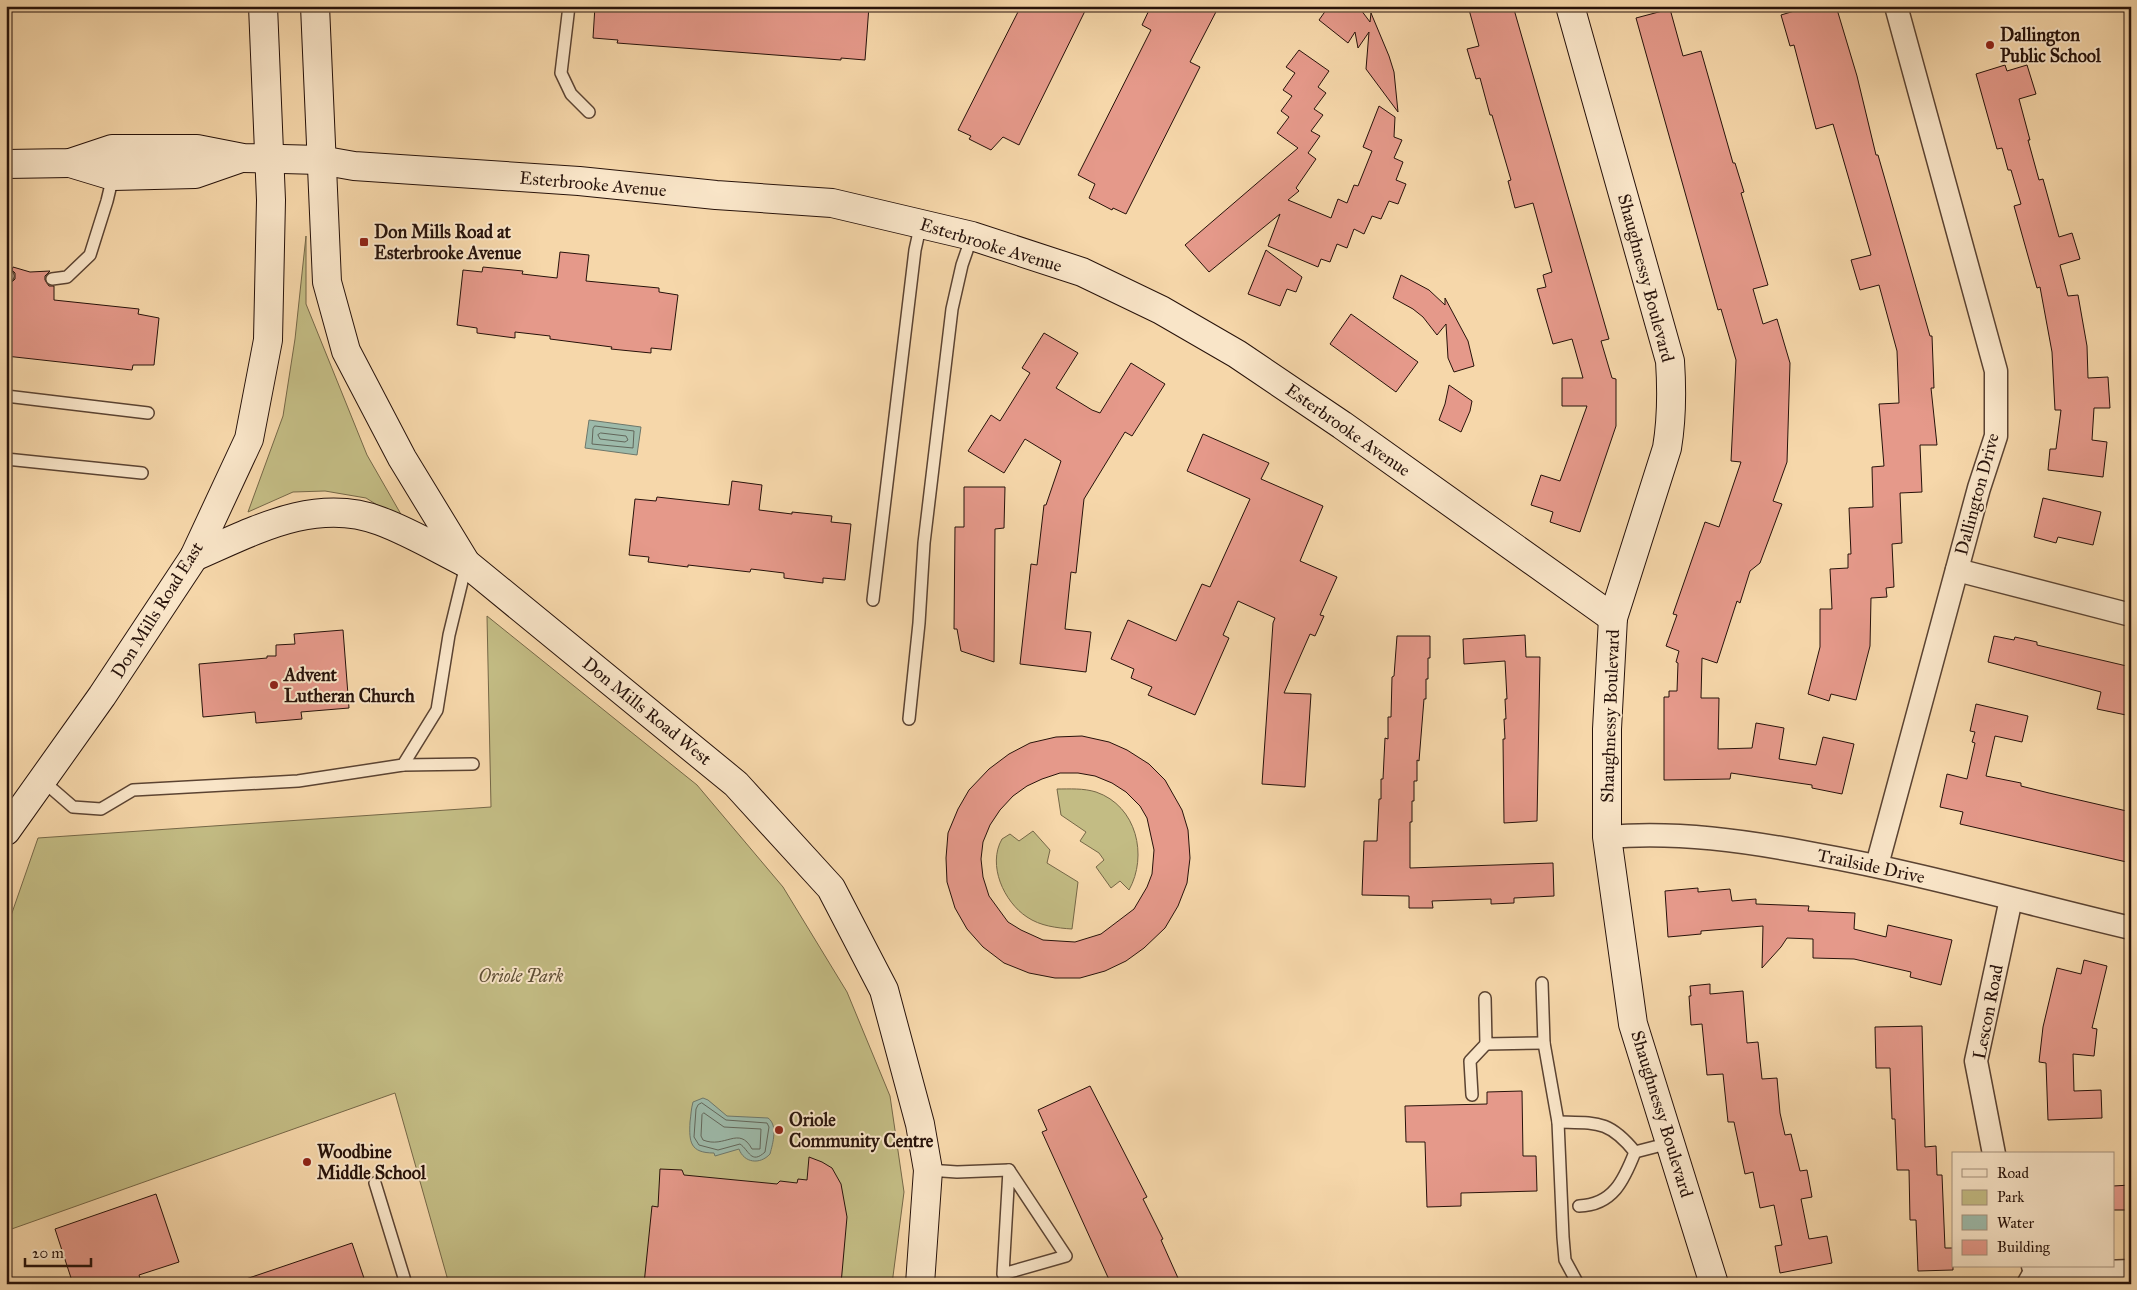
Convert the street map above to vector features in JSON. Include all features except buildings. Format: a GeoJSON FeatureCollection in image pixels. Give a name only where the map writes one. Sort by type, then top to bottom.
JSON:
{"type":"FeatureCollection","features":[{"type":"Feature","properties":{"kind":"street","name":"Don Mills Road East"},"geometry":{"type":"LineString","coordinates":[[6,831],[102,696],[194,557],[249,439],[268,340],[271,200],[256,157],[263,6]]}},
{"type":"Feature","properties":{"kind":"street","name":"Don Mills Road West"},"geometry":{"type":"LineString","coordinates":[[315,6],[320,160],[327,282],[346,351],[402,458],[466,563],[736,784],[830,888],[884,990],[920,1124],[928,1170],[920,1284]]}},
{"type":"Feature","properties":{"kind":"street","name":"Shaughnessy Boulevard"},"geometry":{"type":"LineString","coordinates":[[1570,6],[1670,361],[1671,428],[1664,461],[1613,618],[1607,729],[1607,837],[1633,1024],[1714,1284]]}},
{"type":"Feature","properties":{"kind":"street","name":"Dallington Drive"},"geometry":{"type":"LineString","coordinates":[[1877,865],[1957,570],[1996,436],[1996,372],[1896,6]]}},
{"type":"Feature","properties":{"kind":"street"},"geometry":{"type":"LineString","coordinates":[[6,164],[70,163],[112,149],[197,149],[256,157]]}},
{"type":"Feature","properties":{"kind":"street","name":"Esterbrooke Avenue"},"geometry":{"type":"LineString","coordinates":[[256,157],[320,160],[354,166],[579,181],[716,195],[832,203],[972,236],[1082,272],[1161,310],[1237,354],[1342,425],[1613,618]]}},
{"type":"Feature","properties":{"kind":"street"},"geometry":{"type":"LineString","coordinates":[[70,163],[113,176],[195,174],[256,157]]}},
{"type":"Feature","properties":{"kind":"street"},"geometry":{"type":"LineString","coordinates":[[194,557],[281,520],[321,512],[354,514],[380,521],[466,563]]}},
{"type":"Feature","properties":{"kind":"street"},"geometry":{"type":"LineString","coordinates":[[1957,570],[2131,615]]}},
{"type":"Feature","properties":{"kind":"street","name":"Trailside Drive"},"geometry":{"type":"LineString","coordinates":[[1607,837],[1635,834],[1740,840],[1877,865],[2131,928]]}},
{"type":"Feature","properties":{"kind":"street","name":"Lescon Road"},"geometry":{"type":"LineString","coordinates":[[1994,1152],[1976,1061],[2011,899]]}},
{"type":"Feature","properties":{"kind":"street"},"geometry":{"type":"LineString","coordinates":[[2036,1268],[2045,1274],[2131,1270]]}},
{"type":"Feature","properties":{"kind":"lane"},"geometry":{"type":"LineString","coordinates":[[569,6],[561,73],[571,94],[589,112]]}},
{"type":"Feature","properties":{"kind":"lane"},"geometry":{"type":"LineString","coordinates":[[52,280],[67,277],[90,255],[113,176]]}},
{"type":"Feature","properties":{"kind":"lane"},"geometry":{"type":"LineString","coordinates":[[873,600],[915,250],[921,223]]}},
{"type":"Feature","properties":{"kind":"lane"},"geometry":{"type":"LineString","coordinates":[[909,719],[919,623],[924,543],[952,309],[962,265],[972,236]]}},
{"type":"Feature","properties":{"kind":"lane"},"geometry":{"type":"LineString","coordinates":[[6,396],[148,413]]}},
{"type":"Feature","properties":{"kind":"lane"},"geometry":{"type":"LineString","coordinates":[[6,459],[142,473]]}},
{"type":"Feature","properties":{"kind":"lane"},"geometry":{"type":"LineString","coordinates":[[403,765],[437,710],[449,635],[466,563]]}},
{"type":"Feature","properties":{"kind":"lane"},"geometry":{"type":"LineString","coordinates":[[42,781],[73,807],[101,808],[132,790],[298,781],[403,765],[472,764]]}},
{"type":"Feature","properties":{"kind":"lane"},"geometry":{"type":"LineString","coordinates":[[1542,983],[1544,1043],[1558,1122],[1565,1260],[1578,1284]]}},
{"type":"Feature","properties":{"kind":"lane"},"geometry":{"type":"LineString","coordinates":[[1472,1095],[1470,1061],[1486,1044],[1485,998]]}},
{"type":"Feature","properties":{"kind":"lane"},"geometry":{"type":"LineString","coordinates":[[1486,1044],[1544,1043]]}},
{"type":"Feature","properties":{"kind":"lane"},"geometry":{"type":"LineString","coordinates":[[1558,1122],[1600,1123],[1621,1135],[1634,1152]]}},
{"type":"Feature","properties":{"kind":"lane"},"geometry":{"type":"LineString","coordinates":[[1634,1152],[1670,1143]]}},
{"type":"Feature","properties":{"kind":"lane"},"geometry":{"type":"LineString","coordinates":[[1579,1206],[1593,1206],[1612,1195],[1627,1171],[1634,1152]]}},
{"type":"Feature","properties":{"kind":"lane"},"geometry":{"type":"LineString","coordinates":[[928,1170],[957,1172],[1009,1170]]}},
{"type":"Feature","properties":{"kind":"lane"},"geometry":{"type":"LineString","coordinates":[[1009,1170],[1066,1256],[1003,1274],[1003,1265],[1009,1170]]}},
{"type":"Feature","properties":{"kind":"lane"},"geometry":{"type":"LineString","coordinates":[[375,1183],[406,1284]]}},
{"type":"Feature","properties":{"kind":"lane"},"geometry":{"type":"LineString","coordinates":[[2022,1284],[2032,1268]]}},
{"type":"Feature","properties":{"kind":"green space"},"geometry":{"type":"Polygon","coordinates":[[[306,236],[306,304],[367,455],[406,523],[366,498],[325,491],[293,492],[248,512],[283,416],[295,339],[306,236]]]}},
{"type":"Feature","properties":{"kind":"green space","name":"Oriole Park"},"geometry":{"type":"Polygon","coordinates":[[[487,616],[697,785],[783,887],[847,992],[890,1096],[904,1192],[892,1284],[449,1284],[395,1093],[6,1231],[6,930],[38,838],[491,807],[487,616]]]}},
{"type":"Feature","properties":{"kind":"green space"},"geometry":{"type":"Polygon","coordinates":[[[1057,789],[1081,789],[1096,792],[1110,799],[1121,808],[1135,834],[1138,848],[1135,877],[1129,890],[1120,881],[1111,888],[1096,867],[1104,860],[1099,853],[1080,841],[1086,832],[1061,815],[1057,789]]]}},
{"type":"Feature","properties":{"kind":"green space"},"geometry":{"type":"Polygon","coordinates":[[[1033,831],[1050,850],[1047,863],[1078,882],[1072,929],[1043,924],[1027,917],[1011,902],[1000,882],[996,860],[1002,839],[1010,834],[1019,841],[1033,831]]]}},
{"type":"Feature","properties":{"kind":"water"},"geometry":{"type":"Polygon","coordinates":[[[589,420],[641,427],[637,455],[585,448],[589,420]]]}},
{"type":"Feature","properties":{"kind":"water"},"geometry":{"type":"Polygon","coordinates":[[[703,1098],[727,1116],[768,1118],[774,1130],[770,1154],[762,1160],[753,1161],[748,1160],[741,1154],[739,1149],[715,1156],[714,1153],[700,1151],[696,1148],[691,1141],[690,1135],[691,1110],[693,1102],[703,1098]]]}},
{"type":"Feature","properties":{"kind":"place","name":"Dallington Public School"},"geometry":{"type":"Point","coordinates":[1990,45]}},
{"type":"Feature","properties":{"kind":"place","name":"Don Mills Road at Esterbrooke Avenue"},"geometry":{"type":"Point","coordinates":[364,242]}},
{"type":"Feature","properties":{"kind":"place","name":"Advent Lutheran Church"},"geometry":{"type":"Point","coordinates":[274,685]}},
{"type":"Feature","properties":{"kind":"place","name":"Oriole Community Centre"},"geometry":{"type":"Point","coordinates":[779,1130]}},
{"type":"Feature","properties":{"kind":"place","name":"Woodbine Middle School"},"geometry":{"type":"Point","coordinates":[307,1162]}}]}
